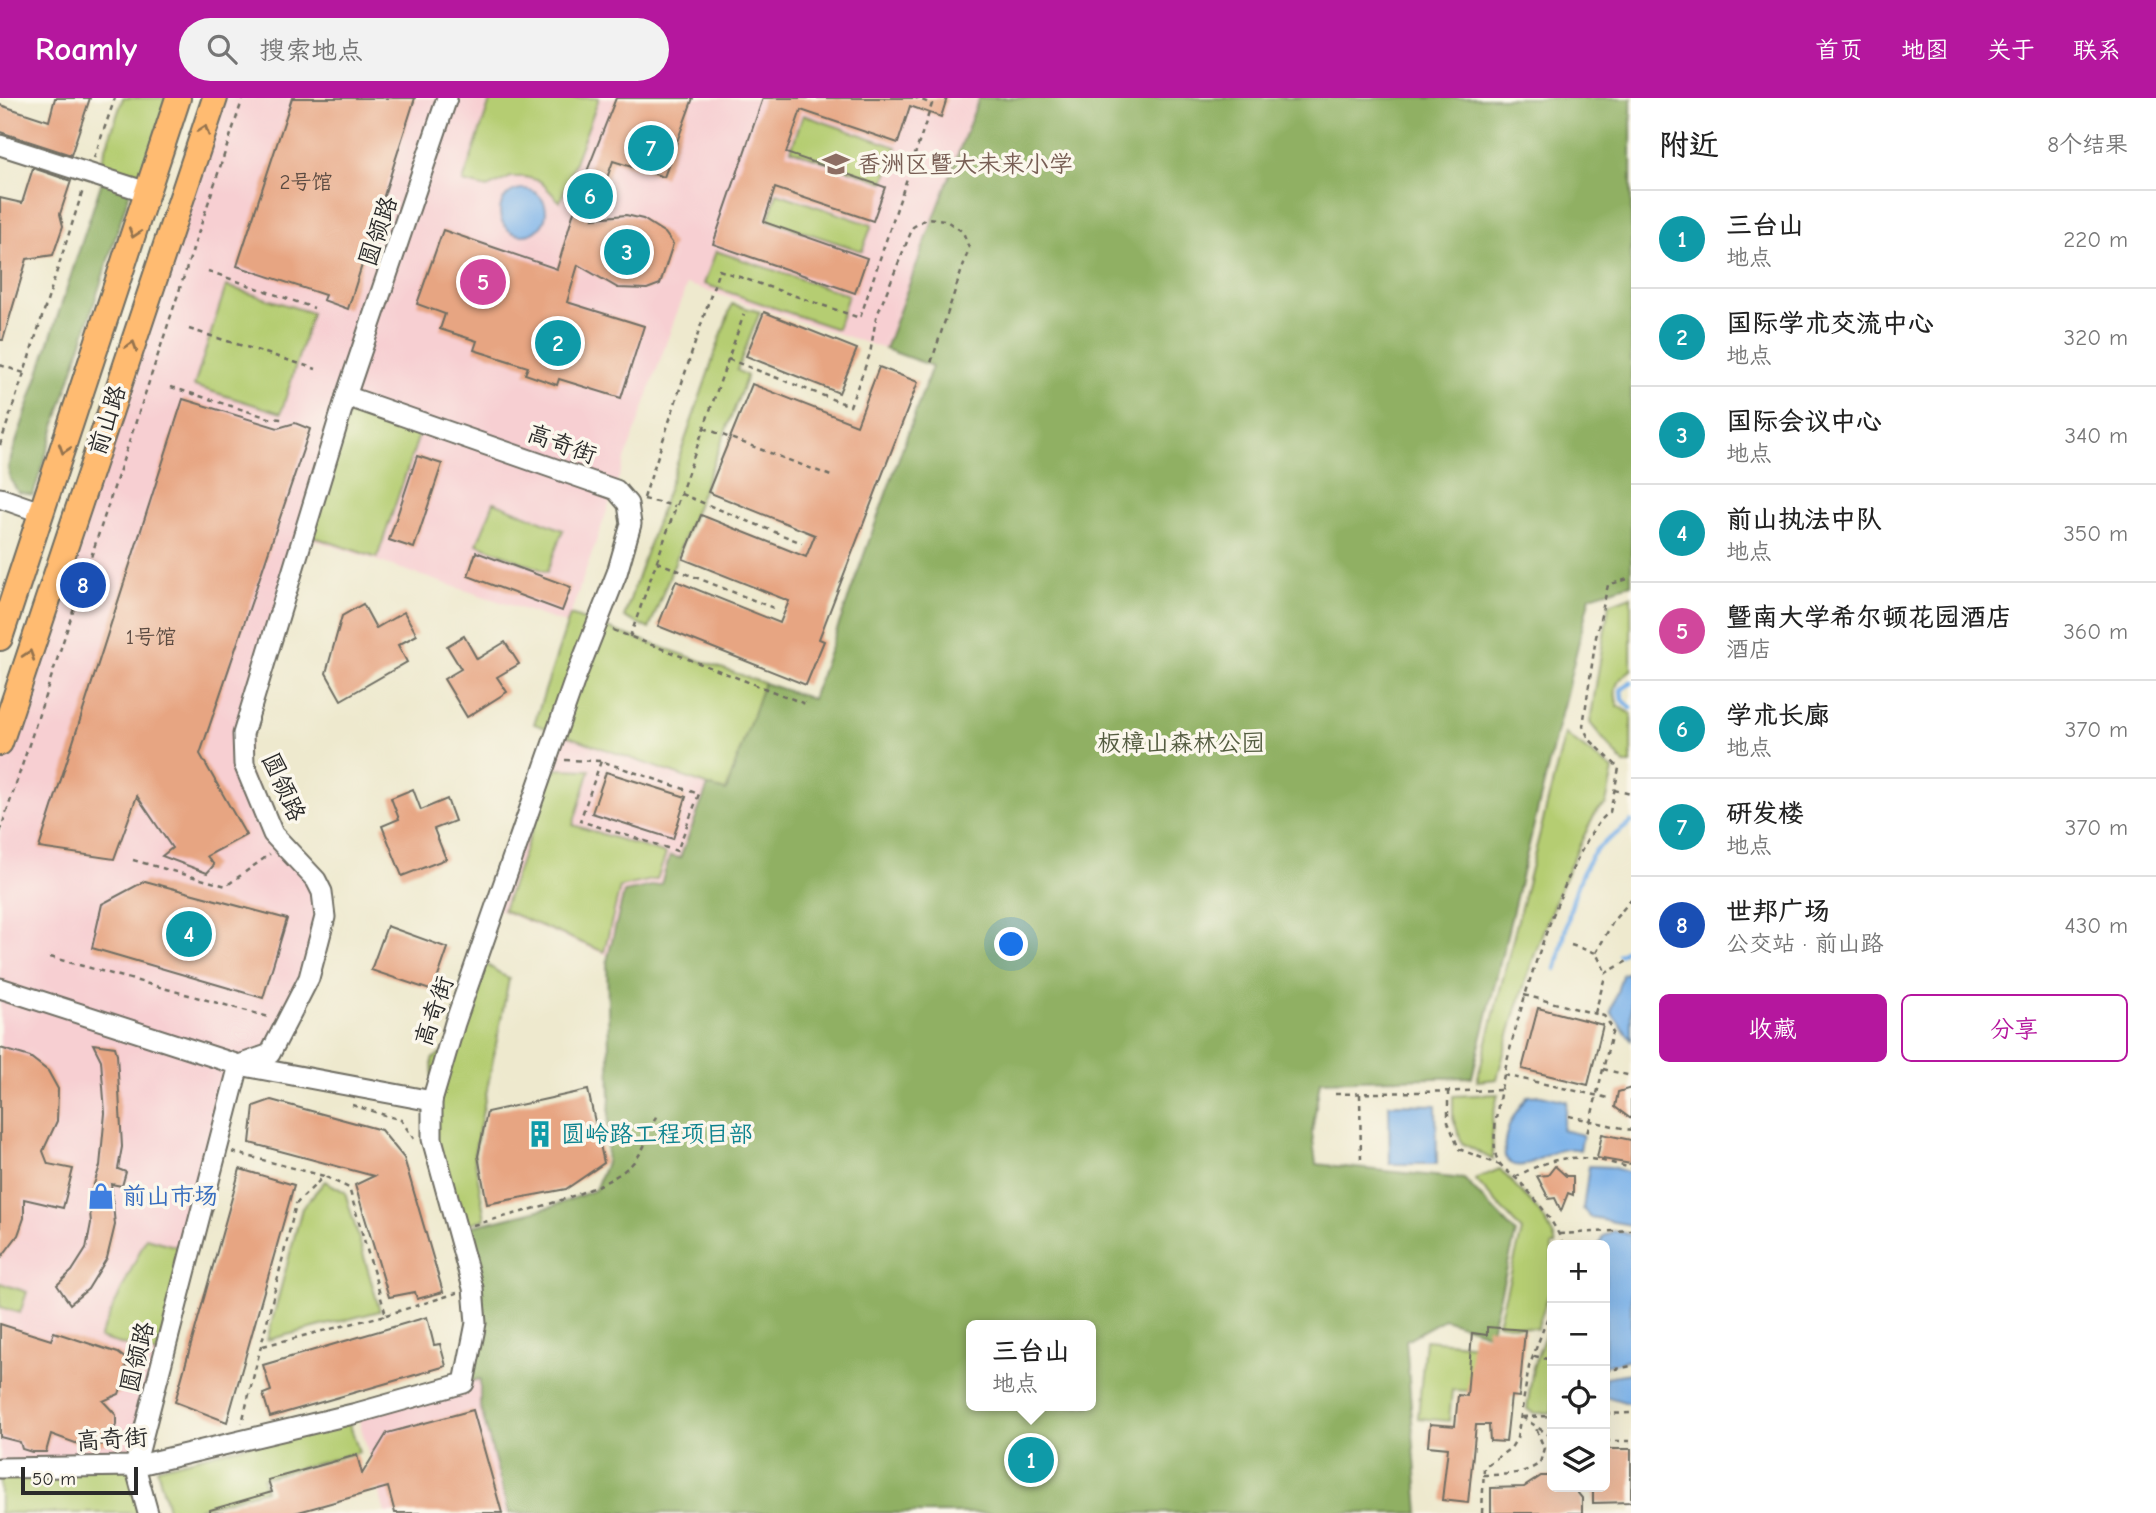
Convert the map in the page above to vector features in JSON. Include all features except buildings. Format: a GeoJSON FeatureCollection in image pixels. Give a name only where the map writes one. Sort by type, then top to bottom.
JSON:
{"type":"FeatureCollection","features":[{"type":"Feature","properties":{"kind":"main road","name":"前山路"},"geometry":{"type":"LineString","coordinates":[[0,638],[178,98]]}},
{"type":"Feature","properties":{"kind":"main road","name":"前山路"},"geometry":{"type":"LineString","coordinates":[[0,743],[215,98]]}},
{"type":"Feature","properties":{"kind":"lane","name":"圆领路"},"geometry":{"type":"LineString","coordinates":[[135,1466],[239,1065],[270,1054],[309,978],[325,917],[322,892],[316,880],[273,834],[244,764],[243,734],[346,396],[447,98]]}},
{"type":"Feature","properties":{"kind":"lane"},"geometry":{"type":"LineString","coordinates":[[0,145],[147,192]]}},
{"type":"Feature","properties":{"kind":"lane","name":"高奇街"},"geometry":{"type":"LineString","coordinates":[[0,1468],[135,1466],[237,1443],[464,1383],[476,1323],[473,1288],[432,1139],[432,1101],[455,1023],[617,573],[636,502],[616,490],[346,396]]}},
{"type":"Feature","properties":{"kind":"lane"},"geometry":{"type":"LineString","coordinates":[[0,498],[43,513]]}},
{"type":"Feature","properties":{"kind":"lane"},"geometry":{"type":"LineString","coordinates":[[0,988],[239,1065],[432,1101]]}},
{"type":"Feature","properties":{"kind":"lane"},"geometry":{"type":"LineString","coordinates":[[135,1466],[148,1513]]}},
{"type":"Feature","properties":{"kind":"path"},"geometry":{"type":"LineString","coordinates":[[0,445],[115,98]]}},
{"type":"Feature","properties":{"kind":"path"},"geometry":{"type":"LineString","coordinates":[[0,832],[243,98]]}},
{"type":"Feature","properties":{"kind":"path"},"geometry":{"type":"LineString","coordinates":[[676,506],[636,502],[719,270],[860,318],[932,104],[916,98]]}},
{"type":"Feature","properties":{"kind":"path"},"geometry":{"type":"LineString","coordinates":[[728,359],[850,406],[870,354],[876,318],[909,234],[919,222],[935,218],[954,224],[967,239],[969,248],[931,362]]}},
{"type":"Feature","properties":{"kind":"path"},"geometry":{"type":"LineString","coordinates":[[208,271],[314,308]]}},
{"type":"Feature","properties":{"kind":"path"},"geometry":{"type":"LineString","coordinates":[[630,637],[744,314]]}},
{"type":"Feature","properties":{"kind":"path"},"geometry":{"type":"LineString","coordinates":[[189,329],[316,369]]}},
{"type":"Feature","properties":{"kind":"path"},"geometry":{"type":"LineString","coordinates":[[0,365],[24,373]]}},
{"type":"Feature","properties":{"kind":"path"},"geometry":{"type":"LineString","coordinates":[[170,387],[269,418],[282,419]]}},
{"type":"Feature","properties":{"kind":"path"},"geometry":{"type":"LineString","coordinates":[[704,428],[831,476]]}},
{"type":"Feature","properties":{"kind":"path"},"geometry":{"type":"LineString","coordinates":[[681,494],[802,543]]}},
{"type":"Feature","properties":{"kind":"path"},"geometry":{"type":"LineString","coordinates":[[657,562],[776,609]]}},
{"type":"Feature","properties":{"kind":"path"},"geometry":{"type":"LineString","coordinates":[[1500,1165],[1496,1155],[1504,1075],[1524,995],[1560,898],[1601,818],[1610,812],[1619,768],[1590,739],[1583,726],[1608,585],[1631,578]]}},
{"type":"Feature","properties":{"kind":"path"},"geometry":{"type":"LineString","coordinates":[[597,624],[808,705]]}},
{"type":"Feature","properties":{"kind":"path"},"geometry":{"type":"LineString","coordinates":[[548,760],[601,761],[699,794],[677,851],[580,821],[601,761]]}},
{"type":"Feature","properties":{"kind":"path"},"geometry":{"type":"LineString","coordinates":[[1614,790],[1631,794]]}},
{"type":"Feature","properties":{"kind":"path"},"geometry":{"type":"LineString","coordinates":[[133,860],[226,886],[284,844]]}},
{"type":"Feature","properties":{"kind":"path"},"geometry":{"type":"LineString","coordinates":[[1595,953],[1614,920],[1631,900]]}},
{"type":"Feature","properties":{"kind":"path"},"geometry":{"type":"LineString","coordinates":[[1571,945],[1595,953],[1606,973],[1595,1013]]}},
{"type":"Feature","properties":{"kind":"path"},"geometry":{"type":"LineString","coordinates":[[50,957],[287,1022]]}},
{"type":"Feature","properties":{"kind":"path"},"geometry":{"type":"LineString","coordinates":[[1606,973],[1631,959]]}},
{"type":"Feature","properties":{"kind":"path"},"geometry":{"type":"LineString","coordinates":[[1524,995],[1604,1016],[1613,1029],[1587,1134]]}},
{"type":"Feature","properties":{"kind":"path"},"geometry":{"type":"LineString","coordinates":[[1602,1069],[1631,1076]]}},
{"type":"Feature","properties":{"kind":"path"},"geometry":{"type":"LineString","coordinates":[[1504,1075],[1608,1098]]}},
{"type":"Feature","properties":{"kind":"path"},"geometry":{"type":"LineString","coordinates":[[1335,1094],[1502,1090]]}},
{"type":"Feature","properties":{"kind":"path"},"geometry":{"type":"LineString","coordinates":[[1448,1091],[1448,1122],[1459,1149],[1500,1165],[1515,1177],[1561,1240]]}},
{"type":"Feature","properties":{"kind":"path"},"geometry":{"type":"LineString","coordinates":[[1360,1094],[1361,1161]]}},
{"type":"Feature","properties":{"kind":"path"},"geometry":{"type":"LineString","coordinates":[[350,1105],[401,1120],[415,1140]]}},
{"type":"Feature","properties":{"kind":"path"},"geometry":{"type":"LineString","coordinates":[[457,1230],[550,1203],[622,1172],[637,1158],[657,1114]]}},
{"type":"Feature","properties":{"kind":"path"},"geometry":{"type":"LineString","coordinates":[[1569,1116],[1631,1130]]}},
{"type":"Feature","properties":{"kind":"path"},"geometry":{"type":"LineString","coordinates":[[216,1147],[324,1175],[349,1188],[386,1315]]}},
{"type":"Feature","properties":{"kind":"path"},"geometry":{"type":"LineString","coordinates":[[1515,1177],[1556,1158],[1568,1157],[1631,1168]]}},
{"type":"Feature","properties":{"kind":"path"},"geometry":{"type":"LineString","coordinates":[[237,1443],[296,1204],[324,1175]]}},
{"type":"Feature","properties":{"kind":"path"},"geometry":{"type":"LineString","coordinates":[[1559,1234],[1631,1230]]}},
{"type":"Feature","properties":{"kind":"path"},"geometry":{"type":"LineString","coordinates":[[261,1347],[386,1315],[473,1288]]}},
{"type":"Feature","properties":{"kind":"path"},"geometry":{"type":"LineString","coordinates":[[1482,1513],[1484,1466],[1514,1443],[1522,1417],[1526,1379],[1547,1320]]}},
{"type":"Feature","properties":{"kind":"path"},"geometry":{"type":"LineString","coordinates":[[1534,1356],[1547,1359]]}},
{"type":"Feature","properties":{"kind":"path"},"geometry":{"type":"LineString","coordinates":[[1610,1370],[1631,1366]]}},
{"type":"Feature","properties":{"kind":"path"},"geometry":{"type":"LineString","coordinates":[[1610,1414],[1631,1413]]}},
{"type":"Feature","properties":{"kind":"path"},"geometry":{"type":"LineString","coordinates":[[1522,1417],[1547,1416]]}},
{"type":"Feature","properties":{"kind":"path"},"geometry":{"type":"LineString","coordinates":[[1522,1417],[1547,1434]]}},
{"type":"Feature","properties":{"kind":"path"},"geometry":{"type":"LineString","coordinates":[[1483,1475],[1515,1473],[1532,1469],[1541,1463],[1544,1448],[1535,1426]]}},
{"type":"Feature","properties":{"kind":"path"},"geometry":{"type":"LineString","coordinates":[[1610,1441],[1631,1441]]}},
{"type":"Feature","properties":{"kind":"shaded area"},"geometry":{"type":"Polygon","coordinates":[[[215,98],[979,98],[885,349],[687,284],[567,624],[305,537],[244,764],[295,855],[325,917],[269,1054],[238,1065],[135,1466],[0,1468],[0,743],[215,98]]]}},
{"type":"Feature","properties":{"kind":"shaded area"},"geometry":{"type":"Polygon","coordinates":[[[557,732],[708,785],[679,859],[670,856],[660,884],[624,892],[609,956],[496,909],[557,732]]]}},
{"type":"Feature","properties":{"kind":"shaded area"},"geometry":{"type":"Polygon","coordinates":[[[480,1378],[480,1405],[509,1513],[385,1513],[357,1413],[480,1378]]]}},
{"type":"Feature","properties":{"kind":"green space"},"geometry":{"type":"Polygon","coordinates":[[[123,98],[169,98],[142,182],[99,168],[123,98]]]}},
{"type":"Feature","properties":{"kind":"green space"},"geometry":{"type":"Polygon","coordinates":[[[491,98],[599,98],[560,202],[540,181],[525,177],[511,177],[487,188],[463,182],[491,98]]]}},
{"type":"Feature","properties":{"kind":"green space","name":"板樟山森林公园"},"geometry":{"type":"Polygon","coordinates":[[[979,98],[1631,98],[1631,584],[1590,596],[1472,1077],[1320,1081],[1312,1132],[1316,1164],[1464,1179],[1516,1233],[1490,1334],[1444,1319],[1406,1340],[1419,1513],[509,1513],[480,1405],[480,1379],[464,1383],[472,1356],[457,1230],[551,1207],[595,1190],[606,1163],[610,1097],[607,961],[624,892],[661,884],[670,856],[680,858],[708,786],[726,791],[764,683],[812,699],[932,366],[885,349],[979,98]]]}},
{"type":"Feature","properties":{"kind":"green space"},"geometry":{"type":"Polygon","coordinates":[[[803,115],[897,147],[884,182],[791,150],[803,115]]]}},
{"type":"Feature","properties":{"kind":"green space"},"geometry":{"type":"Polygon","coordinates":[[[102,181],[130,191],[33,495],[18,492],[10,479],[8,467],[102,181]]]}},
{"type":"Feature","properties":{"kind":"green space"},"geometry":{"type":"Polygon","coordinates":[[[777,193],[872,225],[862,251],[768,220],[777,193]]]}},
{"type":"Feature","properties":{"kind":"green space"},"geometry":{"type":"Polygon","coordinates":[[[716,251],[848,295],[837,329],[704,284],[716,251]]]}},
{"type":"Feature","properties":{"kind":"green space"},"geometry":{"type":"Polygon","coordinates":[[[226,286],[312,313],[281,413],[194,386],[226,286]]]}},
{"type":"Feature","properties":{"kind":"green space"},"geometry":{"type":"Polygon","coordinates":[[[732,304],[760,312],[737,370],[747,376],[649,629],[624,617],[732,304]]]}},
{"type":"Feature","properties":{"kind":"green space"},"geometry":{"type":"Polygon","coordinates":[[[349,411],[419,435],[377,558],[311,536],[349,411]]]}},
{"type":"Feature","properties":{"kind":"green space"},"geometry":{"type":"Polygon","coordinates":[[[494,502],[563,530],[547,572],[477,544],[494,502]]]}},
{"type":"Feature","properties":{"kind":"green space"},"geometry":{"type":"Polygon","coordinates":[[[1631,596],[1631,670],[1619,681],[1615,695],[1618,706],[1631,714],[1631,764],[1624,764],[1590,723],[1609,604],[1631,596]]]}},
{"type":"Feature","properties":{"kind":"green space"},"geometry":{"type":"Polygon","coordinates":[[[570,615],[764,683],[726,792],[534,724],[570,615]]]}},
{"type":"Feature","properties":{"kind":"green space"},"geometry":{"type":"Polygon","coordinates":[[[1565,734],[1613,770],[1606,804],[1596,812],[1551,910],[1516,1010],[1497,1079],[1477,1081],[1565,734]]]}},
{"type":"Feature","properties":{"kind":"green space"},"geometry":{"type":"Polygon","coordinates":[[[554,769],[590,770],[573,825],[666,854],[657,879],[620,887],[604,952],[503,910],[554,769]]]}},
{"type":"Feature","properties":{"kind":"green space"},"geometry":{"type":"Polygon","coordinates":[[[481,961],[509,979],[474,1155],[485,1219],[460,1226],[435,1140],[432,1059],[450,1048],[481,961]]]}},
{"type":"Feature","properties":{"kind":"green space"},"geometry":{"type":"Polygon","coordinates":[[[1498,1094],[1492,1121],[1493,1160],[1462,1143],[1453,1118],[1453,1096],[1498,1094]]]}},
{"type":"Feature","properties":{"kind":"green space"},"geometry":{"type":"Polygon","coordinates":[[[1500,1169],[1541,1214],[1553,1235],[1554,1240],[1547,1240],[1547,1299],[1537,1329],[1498,1323],[1522,1231],[1475,1179],[1500,1169]]]}},
{"type":"Feature","properties":{"kind":"green space"},"geometry":{"type":"Polygon","coordinates":[[[325,1181],[345,1192],[380,1311],[267,1340],[302,1208],[325,1181]]]}},
{"type":"Feature","properties":{"kind":"green space"},"geometry":{"type":"Polygon","coordinates":[[[146,1238],[185,1249],[157,1354],[99,1338],[146,1238]]]}},
{"type":"Feature","properties":{"kind":"green space"},"geometry":{"type":"Polygon","coordinates":[[[0,1283],[27,1292],[20,1313],[0,1307],[0,1283]]]}},
{"type":"Feature","properties":{"kind":"green space"},"geometry":{"type":"Polygon","coordinates":[[[1547,1330],[1547,1413],[1534,1413],[1527,1409],[1533,1367],[1547,1330]]]}},
{"type":"Feature","properties":{"kind":"green space"},"geometry":{"type":"Polygon","coordinates":[[[1425,1340],[1478,1345],[1473,1391],[1452,1390],[1449,1421],[1418,1418],[1425,1340]]]}},
{"type":"Feature","properties":{"kind":"green space"},"geometry":{"type":"Polygon","coordinates":[[[348,1419],[359,1452],[263,1478],[265,1490],[200,1508],[194,1513],[169,1513],[157,1468],[348,1419]]]}},
{"type":"Feature","properties":{"kind":"green space"},"geometry":{"type":"Polygon","coordinates":[[[135,1467],[145,1513],[0,1513],[0,1468],[135,1467]]]}},
{"type":"Feature","properties":{"kind":"water"},"geometry":{"type":"Polygon","coordinates":[[[523,189],[539,196],[546,212],[539,228],[523,235],[507,228],[500,212],[507,196],[523,189]]]}},
{"type":"Feature","properties":{"kind":"water"},"geometry":{"type":"Polygon","coordinates":[[[1631,971],[1631,1040],[1611,1012],[1622,975],[1631,971]]]}},
{"type":"Feature","properties":{"kind":"water"},"geometry":{"type":"Polygon","coordinates":[[[1541,1095],[1567,1101],[1562,1130],[1583,1135],[1580,1150],[1558,1151],[1520,1166],[1512,1164],[1505,1157],[1505,1140],[1510,1124],[1528,1096],[1541,1095]]]}},
{"type":"Feature","properties":{"kind":"water"},"geometry":{"type":"Polygon","coordinates":[[[1389,1104],[1436,1105],[1437,1164],[1390,1164],[1389,1104]]]}},
{"type":"Feature","properties":{"kind":"water"},"geometry":{"type":"Polygon","coordinates":[[[1589,1166],[1611,1167],[1631,1173],[1631,1225],[1591,1218],[1583,1209],[1589,1166]]]}},
{"type":"Feature","properties":{"kind":"water"},"geometry":{"type":"Polygon","coordinates":[[[1613,1231],[1631,1234],[1631,1359],[1610,1365],[1610,1240],[1601,1240],[1613,1231]]]}},
{"type":"Feature","properties":{"kind":"water"},"geometry":{"type":"Polygon","coordinates":[[[1631,1373],[1631,1404],[1610,1398],[1610,1376],[1631,1373]]]}},
{"type":"Feature","properties":{"kind":"waterway"},"geometry":{"type":"LineString","coordinates":[[1631,682],[1621,690],[1622,699],[1631,708]]}},
{"type":"Feature","properties":{"kind":"waterway"},"geometry":{"type":"LineString","coordinates":[[1556,969],[1571,906],[1582,874],[1597,849],[1631,822]]}},
{"type":"Feature","properties":{"kind":"waterway"},"geometry":{"type":"LineString","coordinates":[[1619,955],[1631,947]]}},
{"type":"Feature","properties":{"kind":"place","name":"研发楼"},"geometry":{"type":"Point","coordinates":[651,148]}},
{"type":"Feature","properties":{"kind":"place","name":"香洲区暨大未来小学"},"geometry":{"type":"Point","coordinates":[836,164]}},
{"type":"Feature","properties":{"kind":"place","name":"学术长廊"},"geometry":{"type":"Point","coordinates":[590,196]}},
{"type":"Feature","properties":{"kind":"place","name":"国际会议中心"},"geometry":{"type":"Point","coordinates":[627,252]}},
{"type":"Feature","properties":{"kind":"place","name":"暨南大学希尔顿花园酒店"},"geometry":{"type":"Point","coordinates":[483,282]}},
{"type":"Feature","properties":{"kind":"place","name":"国际学术交流中心"},"geometry":{"type":"Point","coordinates":[558,343]}},
{"type":"Feature","properties":{"kind":"place","name":"世邦广场"},"geometry":{"type":"Point","coordinates":[83,585]}},
{"type":"Feature","properties":{"kind":"place","name":"前山执法中队"},"geometry":{"type":"Point","coordinates":[189,934]}},
{"type":"Feature","properties":{"kind":"place","name":"圆岭路工程项目部"},"geometry":{"type":"Point","coordinates":[540,1134]}},
{"type":"Feature","properties":{"kind":"place","name":"前山市场"},"geometry":{"type":"Point","coordinates":[101,1196]}},
{"type":"Feature","properties":{"kind":"place","name":"三台山"},"geometry":{"type":"Point","coordinates":[1031,1460]}}]}
